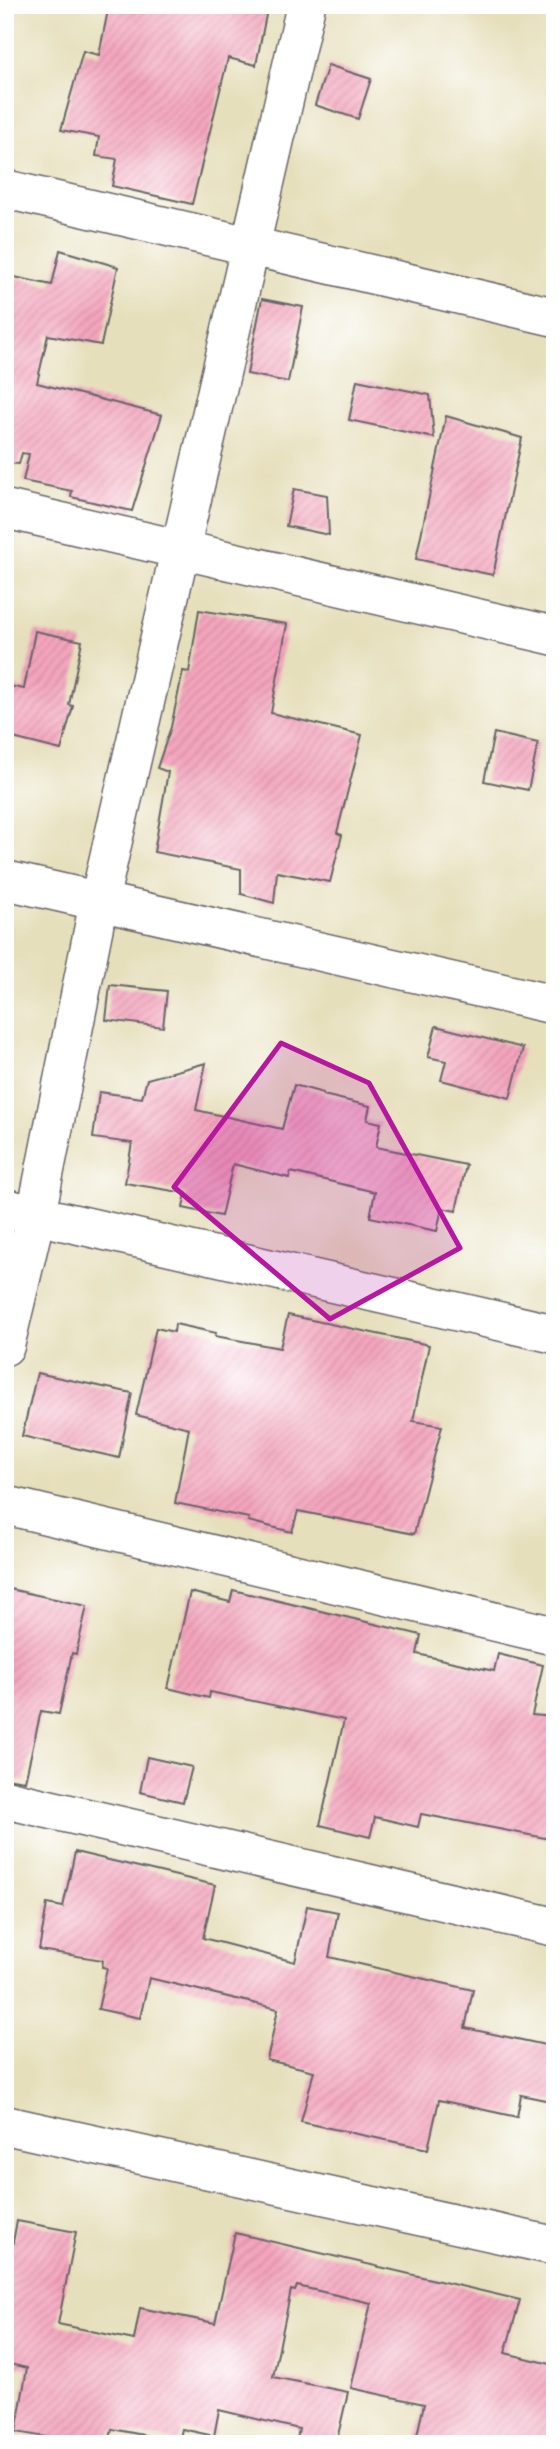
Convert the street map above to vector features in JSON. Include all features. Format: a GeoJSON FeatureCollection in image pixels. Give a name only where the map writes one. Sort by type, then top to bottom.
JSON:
{"type":"FeatureCollection","features":[{"type":"Feature","properties":{"kind":"street"},"geometry":{"type":"LineString","coordinates":[[5,1346],[21,1212],[99,901],[306,5]]}},
{"type":"Feature","properties":{"kind":"street"},"geometry":{"type":"LineString","coordinates":[[5,189],[555,317]]}},
{"type":"Feature","properties":{"kind":"street"},"geometry":{"type":"LineString","coordinates":[[5,509],[555,636]]}},
{"type":"Feature","properties":{"kind":"street"},"geometry":{"type":"LineString","coordinates":[[5,880],[555,1004]]}},
{"type":"Feature","properties":{"kind":"street"},"geometry":{"type":"LineString","coordinates":[[21,1212],[555,1334]]}},
{"type":"Feature","properties":{"kind":"street"},"geometry":{"type":"LineString","coordinates":[[5,1505],[555,1636]]}},
{"type":"Feature","properties":{"kind":"street"},"geometry":{"type":"LineString","coordinates":[[5,1799],[555,1927]]}},
{"type":"Feature","properties":{"kind":"street"},"geometry":{"type":"LineString","coordinates":[[5,2125],[555,2246]]}},
{"type":"Feature","properties":{"kind":"highlighted area"},"geometry":{"type":"Polygon","coordinates":[[[281,1043],[369,1083],[460,1248],[330,1319],[174,1187],[281,1043]]]}},
{"type":"Feature","properties":{"kind":"building"},"geometry":{"type":"Polygon","coordinates":[[[109,5],[268,5],[256,65],[228,58],[192,204],[112,186],[117,159],[96,156],[99,137],[61,130],[83,51],[99,55],[109,5]]]}},
{"type":"Feature","properties":{"kind":"building"},"geometry":{"type":"Polygon","coordinates":[[[328,65],[371,79],[358,119],[315,105],[328,65]]]}},
{"type":"Feature","properties":{"kind":"building"},"geometry":{"type":"Polygon","coordinates":[[[60,250],[118,267],[101,345],[48,335],[37,383],[162,415],[132,511],[71,497],[72,491],[23,481],[29,454],[22,453],[19,464],[5,463],[5,275],[52,285],[60,250]]]}},
{"type":"Feature","properties":{"kind":"building"},"geometry":{"type":"Polygon","coordinates":[[[262,299],[303,307],[288,382],[247,374],[262,299]]]}},
{"type":"Feature","properties":{"kind":"building"},"geometry":{"type":"Polygon","coordinates":[[[357,380],[430,395],[434,438],[349,420],[357,380]]]}},
{"type":"Feature","properties":{"kind":"building"},"geometry":{"type":"Polygon","coordinates":[[[446,416],[522,438],[493,575],[416,559],[446,416]]]}},
{"type":"Feature","properties":{"kind":"building"},"geometry":{"type":"Polygon","coordinates":[[[294,489],[327,495],[329,535],[286,526],[294,489]]]}},
{"type":"Feature","properties":{"kind":"building"},"geometry":{"type":"Polygon","coordinates":[[[199,610],[287,624],[271,713],[362,735],[337,833],[342,835],[330,882],[277,872],[274,903],[241,894],[241,869],[154,852],[168,772],[157,768],[171,727],[183,671],[189,672],[199,610]]]}},
{"type":"Feature","properties":{"kind":"building"},"geometry":{"type":"Polygon","coordinates":[[[35,631],[82,641],[69,705],[73,706],[61,750],[5,736],[5,685],[24,689],[35,631]]]}},
{"type":"Feature","properties":{"kind":"building"},"geometry":{"type":"Polygon","coordinates":[[[494,733],[538,743],[528,790],[484,781],[494,733]]]}},
{"type":"Feature","properties":{"kind":"building"},"geometry":{"type":"Polygon","coordinates":[[[110,985],[167,991],[163,1027],[106,1020],[110,985]]]}},
{"type":"Feature","properties":{"kind":"building"},"geometry":{"type":"Polygon","coordinates":[[[436,1026],[523,1048],[510,1098],[441,1080],[446,1061],[428,1057],[436,1026]]]}},
{"type":"Feature","properties":{"kind":"building"},"geometry":{"type":"Polygon","coordinates":[[[206,1063],[196,1110],[282,1129],[294,1085],[370,1106],[367,1120],[381,1123],[376,1147],[466,1165],[456,1211],[442,1208],[437,1231],[370,1217],[375,1192],[291,1172],[289,1178],[233,1164],[221,1216],[183,1208],[186,1193],[125,1183],[132,1143],[93,1138],[99,1092],[142,1098],[147,1079],[206,1063]]]}},
{"type":"Feature","properties":{"kind":"building"},"geometry":{"type":"Polygon","coordinates":[[[288,1315],[429,1345],[413,1421],[442,1426],[414,1534],[298,1511],[292,1532],[248,1521],[249,1518],[175,1503],[189,1428],[136,1415],[156,1328],[174,1332],[175,1324],[216,1333],[215,1336],[280,1348],[288,1315]]]}},
{"type":"Feature","properties":{"kind":"building"},"geometry":{"type":"Polygon","coordinates":[[[37,1373],[132,1393],[119,1458],[22,1436],[37,1373]]]}},
{"type":"Feature","properties":{"kind":"building"},"geometry":{"type":"Polygon","coordinates":[[[5,1588],[87,1606],[76,1654],[72,1653],[59,1714],[41,1711],[25,1781],[5,1778],[5,1588]]]}},
{"type":"Feature","properties":{"kind":"building"},"geometry":{"type":"Polygon","coordinates":[[[233,1590],[421,1635],[417,1654],[494,1671],[498,1654],[543,1665],[532,1715],[555,1717],[555,1840],[421,1814],[418,1827],[375,1817],[370,1837],[320,1825],[344,1720],[210,1692],[209,1698],[168,1688],[190,1592],[230,1602],[233,1590]]]}},
{"type":"Feature","properties":{"kind":"building"},"geometry":{"type":"Polygon","coordinates":[[[147,1757],[192,1767],[183,1802],[140,1792],[147,1757]]]}},
{"type":"Feature","properties":{"kind":"building"},"geometry":{"type":"Polygon","coordinates":[[[75,1852],[215,1885],[203,1938],[295,1962],[307,1906],[338,1912],[329,1957],[473,1990],[465,2028],[555,2047],[555,2102],[521,2095],[517,2117],[439,2100],[428,2149],[301,2122],[314,2071],[267,2060],[278,2009],[149,1978],[140,2018],[98,2009],[107,1968],[102,1967],[103,1960],[39,1950],[47,1904],[63,1907],[75,1852]]]}},
{"type":"Feature","properties":{"kind":"building"},"geometry":{"type":"Polygon","coordinates":[[[17,2221],[76,2232],[58,2324],[134,2340],[140,2308],[215,2323],[235,2233],[520,2300],[505,2353],[555,2365],[555,2444],[415,2444],[424,2404],[351,2388],[371,2303],[297,2286],[295,2291],[291,2290],[273,2377],[348,2392],[336,2444],[296,2444],[299,2429],[219,2410],[214,2436],[182,2429],[179,2442],[112,2429],[109,2444],[45,2444],[46,2437],[16,2432],[27,2368],[5,2363],[5,2283],[17,2221]]]}}]}
